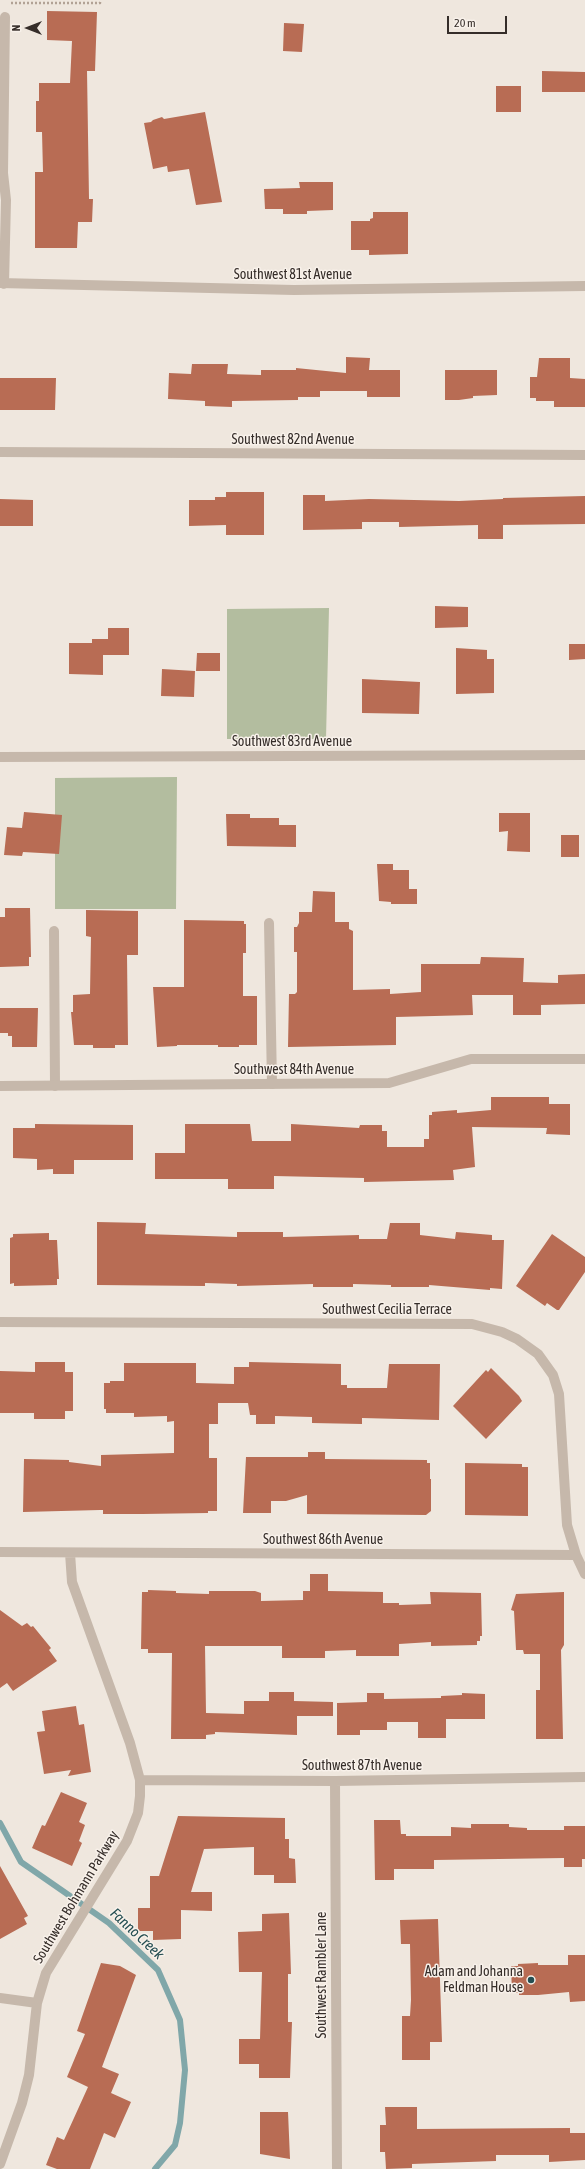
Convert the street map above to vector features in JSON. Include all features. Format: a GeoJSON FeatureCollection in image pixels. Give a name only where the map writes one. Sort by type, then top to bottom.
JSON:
{"type":"FeatureCollection","features":[{"type":"Feature","properties":{"kind":"street"},"geometry":{"type":"LineString","coordinates":[[2,284],[6,200],[3,173],[5,17]]}},
{"type":"Feature","properties":{"kind":"street","name":"Southwest 81st Avenue"},"geometry":{"type":"LineString","coordinates":[[2,284],[294,290],[585,286]]}},
{"type":"Feature","properties":{"kind":"street","name":"Southwest 82nd Avenue"},"geometry":{"type":"LineString","coordinates":[[0,452],[585,455]]}},
{"type":"Feature","properties":{"kind":"street","name":"Southwest 83rd Avenue"},"geometry":{"type":"LineString","coordinates":[[0,757],[585,755]]}},
{"type":"Feature","properties":{"kind":"street"},"geometry":{"type":"LineString","coordinates":[[269,923],[272,1084]]}},
{"type":"Feature","properties":{"kind":"street"},"geometry":{"type":"LineString","coordinates":[[54,932],[55,1086]]}},
{"type":"Feature","properties":{"kind":"street","name":"Southwest 84th Avenue"},"geometry":{"type":"LineString","coordinates":[[0,1086],[389,1083],[471,1059],[585,1059]]}},
{"type":"Feature","properties":{"kind":"street","name":"Southwest Cecilia Terrace"},"geometry":{"type":"LineString","coordinates":[[0,1322],[472,1324],[502,1332],[517,1339],[538,1354],[553,1375],[559,1394],[568,1525],[576,1555],[585,1574]]}},
{"type":"Feature","properties":{"kind":"street"},"geometry":{"type":"LineString","coordinates":[[0,1552],[70,1553]]}},
{"type":"Feature","properties":{"kind":"street","name":"Southwest 86th Avenue"},"geometry":{"type":"LineString","coordinates":[[70,1553],[576,1555]]}},
{"type":"Feature","properties":{"kind":"street","name":"Southwest Bohmann Parkway"},"geometry":{"type":"LineString","coordinates":[[0,2164],[22,2103],[29,2075],[37,2003],[46,1973],[98,1891],[133,1828],[140,1796],[140,1780],[119,1711],[72,1582],[70,1553]]}},
{"type":"Feature","properties":{"kind":"street","name":"Southwest 87th Avenue"},"geometry":{"type":"LineString","coordinates":[[140,1780],[335,1781],[585,1777]]}},
{"type":"Feature","properties":{"kind":"street","name":"Southwest Rambler Lane"},"geometry":{"type":"LineString","coordinates":[[335,1781],[337,2169]]}},
{"type":"Feature","properties":{"kind":"street"},"geometry":{"type":"LineString","coordinates":[[0,1998],[37,2003]]}},
{"type":"Feature","properties":{"kind":"path"},"geometry":{"type":"LineString","coordinates":[[5,17],[5,3],[100,3],[100,0]]}},
{"type":"Feature","properties":{"kind":"green space"},"geometry":{"type":"Polygon","coordinates":[[[329,608],[326,739],[227,739],[227,609],[329,608]]]}},
{"type":"Feature","properties":{"kind":"green space"},"geometry":{"type":"Polygon","coordinates":[[[177,777],[176,909],[55,909],[55,778],[177,777]]]}},
{"type":"Feature","properties":{"kind":"building"},"geometry":{"type":"Polygon","coordinates":[[[47,11],[97,12],[95,71],[87,71],[89,199],[93,199],[92,222],[78,222],[77,248],[35,248],[35,172],[43,172],[42,132],[36,132],[36,101],[39,101],[39,83],[70,83],[72,41],[47,40],[47,11]]]}},
{"type":"Feature","properties":{"kind":"building"},"geometry":{"type":"Polygon","coordinates":[[[284,23],[304,24],[302,52],[283,51],[284,23]]]}},
{"type":"Feature","properties":{"kind":"building"},"geometry":{"type":"Polygon","coordinates":[[[542,71],[585,72],[585,92],[542,92],[542,71]]]}},
{"type":"Feature","properties":{"kind":"building"},"geometry":{"type":"Polygon","coordinates":[[[496,86],[521,86],[521,112],[496,112],[496,86]]]}},
{"type":"Feature","properties":{"kind":"building"},"geometry":{"type":"Polygon","coordinates":[[[205,112],[222,202],[196,205],[189,169],[168,172],[167,166],[153,169],[144,123],[151,122],[162,117],[164,119],[205,112]]]}},
{"type":"Feature","properties":{"kind":"building"},"geometry":{"type":"Polygon","coordinates":[[[299,182],[333,182],[333,210],[307,211],[307,214],[283,214],[283,209],[265,209],[264,189],[300,188],[299,182]]]}},
{"type":"Feature","properties":{"kind":"building"},"geometry":{"type":"Polygon","coordinates":[[[373,212],[408,212],[408,254],[369,255],[369,250],[351,250],[351,221],[370,221],[370,219],[373,218],[373,212]]]}},
{"type":"Feature","properties":{"kind":"building"},"geometry":{"type":"Polygon","coordinates":[[[346,357],[370,358],[369,370],[400,370],[400,397],[367,397],[367,391],[320,391],[320,397],[298,397],[298,400],[232,401],[232,407],[205,406],[205,401],[168,399],[169,373],[191,374],[192,364],[228,364],[227,374],[261,375],[261,370],[296,370],[296,368],[346,373],[346,357]]]}},
{"type":"Feature","properties":{"kind":"building"},"geometry":{"type":"Polygon","coordinates":[[[539,358],[570,358],[570,378],[585,379],[585,407],[554,407],[554,401],[536,401],[536,398],[530,398],[530,377],[537,377],[539,358]]]}},
{"type":"Feature","properties":{"kind":"building"},"geometry":{"type":"Polygon","coordinates":[[[445,370],[497,370],[497,395],[473,396],[473,398],[459,400],[445,400],[445,370]]]}},
{"type":"Feature","properties":{"kind":"building"},"geometry":{"type":"Polygon","coordinates":[[[0,378],[56,378],[55,410],[0,410],[0,378]]]}},
{"type":"Feature","properties":{"kind":"building"},"geometry":{"type":"Polygon","coordinates":[[[226,492],[264,492],[264,535],[226,535],[226,525],[189,526],[189,500],[215,500],[215,497],[226,497],[226,492]]]}},
{"type":"Feature","properties":{"kind":"building"},"geometry":{"type":"Polygon","coordinates":[[[303,495],[325,495],[325,501],[369,499],[459,501],[503,498],[585,496],[585,524],[503,525],[503,539],[478,539],[478,525],[399,527],[399,522],[362,522],[362,529],[303,530],[303,495]]]}},
{"type":"Feature","properties":{"kind":"building"},"geometry":{"type":"Polygon","coordinates":[[[0,499],[33,500],[33,526],[0,526],[0,499]]]}},
{"type":"Feature","properties":{"kind":"building"},"geometry":{"type":"Polygon","coordinates":[[[435,606],[468,607],[468,627],[435,628],[435,606]]]}},
{"type":"Feature","properties":{"kind":"building"},"geometry":{"type":"Polygon","coordinates":[[[108,628],[129,628],[129,655],[103,655],[103,675],[69,674],[69,643],[92,643],[92,639],[108,639],[108,628]]]}},
{"type":"Feature","properties":{"kind":"building"},"geometry":{"type":"Polygon","coordinates":[[[569,644],[585,644],[585,659],[569,660],[569,644]]]}},
{"type":"Feature","properties":{"kind":"building"},"geometry":{"type":"Polygon","coordinates":[[[456,648],[487,650],[487,659],[494,659],[494,693],[456,694],[456,648]]]}},
{"type":"Feature","properties":{"kind":"building"},"geometry":{"type":"Polygon","coordinates":[[[197,653],[220,653],[220,671],[196,671],[197,653]]]}},
{"type":"Feature","properties":{"kind":"building"},"geometry":{"type":"Polygon","coordinates":[[[162,669],[195,671],[194,697],[161,696],[162,669]]]}},
{"type":"Feature","properties":{"kind":"building"},"geometry":{"type":"Polygon","coordinates":[[[362,679],[420,682],[419,714],[362,713],[362,679]]]}},
{"type":"Feature","properties":{"kind":"building"},"geometry":{"type":"Polygon","coordinates":[[[24,812],[62,815],[59,854],[23,852],[22,856],[4,855],[7,827],[22,828],[24,812]]]}},
{"type":"Feature","properties":{"kind":"building"},"geometry":{"type":"Polygon","coordinates":[[[499,813],[530,813],[530,852],[507,851],[508,831],[499,832],[499,813]]]}},
{"type":"Feature","properties":{"kind":"building"},"geometry":{"type":"Polygon","coordinates":[[[226,814],[250,814],[250,818],[279,818],[279,825],[296,825],[296,847],[227,846],[226,814]]]}},
{"type":"Feature","properties":{"kind":"building"},"geometry":{"type":"Polygon","coordinates":[[[561,835],[579,835],[579,857],[561,857],[561,835]]]}},
{"type":"Feature","properties":{"kind":"building"},"geometry":{"type":"Polygon","coordinates":[[[377,864],[393,864],[393,870],[409,870],[409,889],[417,889],[417,904],[391,904],[391,902],[379,901],[377,864]]]}},
{"type":"Feature","properties":{"kind":"building"},"geometry":{"type":"Polygon","coordinates":[[[313,891],[335,892],[335,922],[349,922],[349,929],[353,931],[353,990],[390,989],[390,994],[421,992],[421,964],[480,964],[481,957],[524,958],[523,982],[558,983],[558,975],[585,974],[585,1004],[541,1005],[541,1015],[513,1015],[513,995],[472,995],[473,1015],[396,1017],[396,1045],[288,1047],[289,994],[295,994],[297,992],[297,952],[294,952],[294,927],[297,927],[299,923],[299,912],[312,912],[313,891]]]}},
{"type":"Feature","properties":{"kind":"building"},"geometry":{"type":"Polygon","coordinates":[[[5,908],[30,908],[31,957],[29,957],[29,966],[0,967],[0,917],[5,917],[5,908]]]}},
{"type":"Feature","properties":{"kind":"building"},"geometry":{"type":"Polygon","coordinates":[[[86,910],[138,911],[138,955],[127,955],[128,1045],[115,1045],[115,1048],[93,1048],[93,1045],[74,1045],[71,1012],[73,1012],[73,995],[90,994],[91,937],[86,936],[86,910]]]}},
{"type":"Feature","properties":{"kind":"building"},"geometry":{"type":"Polygon","coordinates":[[[184,920],[244,921],[244,924],[246,924],[246,953],[243,953],[243,996],[257,996],[257,1045],[239,1045],[239,1047],[218,1047],[218,1045],[177,1045],[157,1047],[153,987],[184,987],[184,920]]]}},
{"type":"Feature","properties":{"kind":"building"},"geometry":{"type":"Polygon","coordinates":[[[0,1008],[38,1008],[37,1047],[12,1047],[12,1036],[8,1036],[8,1033],[0,1033],[0,1008]]]}},
{"type":"Feature","properties":{"kind":"building"},"geometry":{"type":"Polygon","coordinates":[[[491,1097],[549,1097],[549,1104],[570,1104],[570,1135],[546,1134],[547,1128],[472,1127],[475,1167],[453,1170],[454,1180],[364,1182],[364,1178],[274,1176],[274,1189],[228,1189],[228,1179],[155,1179],[155,1153],[185,1153],[185,1124],[250,1124],[252,1141],[291,1141],[291,1124],[359,1128],[360,1125],[382,1125],[382,1131],[387,1131],[387,1147],[424,1147],[424,1139],[429,1139],[429,1115],[432,1115],[432,1112],[457,1110],[457,1113],[491,1110],[491,1097]]]}},
{"type":"Feature","properties":{"kind":"building"},"geometry":{"type":"Polygon","coordinates":[[[35,1124],[133,1125],[133,1160],[74,1160],[74,1174],[53,1174],[53,1169],[37,1170],[37,1159],[13,1158],[13,1128],[35,1128],[35,1124]]]}},
{"type":"Feature","properties":{"kind":"building"},"geometry":{"type":"Polygon","coordinates":[[[97,1222],[146,1223],[145,1234],[237,1237],[237,1232],[283,1232],[283,1237],[359,1235],[359,1239],[387,1239],[390,1223],[420,1223],[420,1235],[455,1239],[456,1232],[492,1235],[492,1240],[504,1240],[502,1289],[490,1288],[490,1290],[429,1285],[429,1287],[391,1287],[391,1285],[353,1284],[353,1287],[313,1287],[313,1284],[237,1286],[237,1284],[205,1283],[205,1286],[97,1285],[97,1222]]]}},
{"type":"Feature","properties":{"kind":"building"},"geometry":{"type":"Polygon","coordinates":[[[49,1233],[49,1240],[57,1240],[59,1279],[57,1279],[57,1285],[14,1286],[14,1283],[10,1284],[10,1238],[13,1237],[13,1234],[49,1233]]]}},
{"type":"Feature","properties":{"kind":"building"},"geometry":{"type":"Polygon","coordinates":[[[552,1234],[585,1257],[585,1272],[559,1310],[547,1303],[545,1306],[516,1286],[552,1234]]]}},
{"type":"Feature","properties":{"kind":"building"},"geometry":{"type":"Polygon","coordinates":[[[35,1362],[65,1362],[65,1372],[73,1372],[73,1411],[65,1411],[65,1419],[34,1419],[34,1413],[0,1413],[0,1371],[35,1372],[35,1362]]]}},
{"type":"Feature","properties":{"kind":"building"},"geometry":{"type":"Polygon","coordinates":[[[249,1362],[341,1364],[341,1385],[347,1385],[347,1388],[387,1388],[389,1364],[440,1364],[439,1420],[362,1418],[362,1424],[312,1423],[312,1417],[275,1416],[275,1424],[256,1424],[256,1415],[250,1415],[248,1403],[218,1403],[218,1424],[209,1424],[209,1458],[217,1458],[217,1511],[208,1511],[208,1513],[143,1514],[103,1514],[103,1510],[23,1512],[24,1459],[69,1460],[69,1462],[101,1466],[101,1455],[174,1453],[174,1421],[167,1422],[167,1416],[134,1417],[134,1413],[106,1413],[106,1409],[104,1409],[104,1383],[110,1383],[110,1381],[124,1381],[124,1363],[196,1363],[196,1383],[234,1384],[234,1367],[249,1367],[249,1362]]]}},
{"type":"Feature","properties":{"kind":"building"},"geometry":{"type":"Polygon","coordinates":[[[491,1368],[519,1396],[522,1401],[486,1439],[453,1406],[486,1370],[488,1372],[491,1368]]]}},
{"type":"Feature","properties":{"kind":"building"},"geometry":{"type":"Polygon","coordinates":[[[308,1452],[325,1452],[325,1459],[427,1460],[427,1463],[430,1463],[431,1511],[426,1515],[307,1514],[307,1495],[286,1501],[271,1501],[271,1513],[243,1513],[246,1457],[308,1457],[308,1452]]]}},
{"type":"Feature","properties":{"kind":"building"},"geometry":{"type":"Polygon","coordinates":[[[465,1463],[522,1464],[522,1467],[528,1467],[528,1516],[465,1515],[465,1463]]]}},
{"type":"Feature","properties":{"kind":"building"},"geometry":{"type":"Polygon","coordinates":[[[310,1574],[328,1574],[328,1591],[383,1592],[383,1603],[399,1603],[399,1605],[431,1604],[430,1592],[481,1593],[482,1636],[480,1636],[480,1641],[477,1641],[477,1645],[431,1646],[431,1642],[399,1644],[399,1656],[356,1656],[356,1650],[325,1651],[325,1658],[282,1658],[282,1646],[205,1646],[206,1713],[244,1714],[244,1701],[269,1701],[269,1692],[294,1692],[294,1701],[333,1702],[333,1716],[297,1716],[297,1735],[215,1732],[215,1734],[206,1735],[206,1739],[171,1739],[172,1653],[148,1653],[148,1649],[141,1649],[142,1592],[148,1592],[148,1590],[209,1594],[209,1591],[255,1591],[261,1593],[261,1601],[303,1600],[303,1591],[310,1591],[310,1574]]]}},
{"type":"Feature","properties":{"kind":"building"},"geometry":{"type":"Polygon","coordinates":[[[564,1592],[564,1645],[561,1650],[563,1739],[536,1739],[536,1690],[540,1690],[540,1654],[524,1654],[523,1650],[516,1650],[514,1611],[511,1610],[516,1594],[564,1592]]]}},
{"type":"Feature","properties":{"kind":"building"},"geometry":{"type":"Polygon","coordinates":[[[0,1610],[22,1626],[27,1623],[31,1627],[33,1626],[51,1648],[49,1650],[57,1661],[13,1691],[7,1683],[0,1688],[0,1610]]]}},
{"type":"Feature","properties":{"kind":"building"},"geometry":{"type":"Polygon","coordinates":[[[367,1693],[384,1693],[384,1699],[441,1698],[441,1696],[462,1695],[462,1693],[485,1694],[485,1719],[446,1719],[446,1738],[418,1738],[418,1722],[387,1722],[387,1730],[360,1730],[360,1735],[337,1735],[337,1703],[367,1702],[367,1693]]]}},
{"type":"Feature","properties":{"kind":"building"},"geometry":{"type":"Polygon","coordinates":[[[76,1706],[79,1725],[84,1724],[91,1772],[68,1776],[71,1770],[44,1774],[37,1732],[45,1731],[42,1711],[76,1706]]]}},
{"type":"Feature","properties":{"kind":"building"},"geometry":{"type":"Polygon","coordinates":[[[61,1792],[87,1803],[79,1822],[85,1825],[79,1841],[82,1843],[72,1866],[32,1848],[42,1825],[45,1826],[61,1792]]]}},
{"type":"Feature","properties":{"kind":"building"},"geometry":{"type":"Polygon","coordinates":[[[178,1816],[285,1818],[285,1839],[289,1839],[289,1858],[295,1859],[296,1883],[274,1883],[274,1875],[254,1875],[254,1847],[204,1849],[191,1892],[212,1892],[212,1911],[181,1910],[181,1939],[153,1940],[153,1931],[138,1931],[138,1908],[150,1908],[150,1876],[159,1876],[178,1816]]]}},
{"type":"Feature","properties":{"kind":"building"},"geometry":{"type":"Polygon","coordinates":[[[374,1820],[400,1820],[401,1834],[406,1834],[406,1836],[451,1836],[451,1827],[471,1828],[471,1824],[509,1824],[509,1827],[527,1828],[527,1830],[564,1830],[564,1826],[585,1826],[585,1859],[582,1859],[582,1867],[564,1867],[564,1858],[434,1860],[434,1869],[394,1869],[394,1880],[375,1880],[374,1820]]]}},
{"type":"Feature","properties":{"kind":"building"},"geometry":{"type":"Polygon","coordinates":[[[0,1866],[28,1916],[24,1918],[27,1924],[0,1939],[0,1866]]]}},
{"type":"Feature","properties":{"kind":"building"},"geometry":{"type":"Polygon","coordinates":[[[289,1913],[291,1974],[288,1974],[288,2022],[292,2022],[290,2078],[259,2078],[259,2064],[239,2064],[239,2039],[260,2039],[262,1972],[239,1972],[238,1932],[262,1931],[262,1914],[289,1913]]]}},
{"type":"Feature","properties":{"kind":"building"},"geometry":{"type":"Polygon","coordinates":[[[438,1919],[442,2042],[430,2042],[430,2060],[402,2060],[402,2016],[410,2016],[411,2000],[410,1944],[401,1944],[400,1920],[438,1919]]]}},
{"type":"Feature","properties":{"kind":"building"},"geometry":{"type":"Polygon","coordinates":[[[568,1955],[585,1955],[585,2001],[570,2002],[569,1992],[538,1995],[519,1995],[519,1993],[512,1993],[511,1966],[518,1966],[518,1964],[538,1963],[538,1965],[568,1965],[568,1955]]]}},
{"type":"Feature","properties":{"kind":"building"},"geometry":{"type":"Polygon","coordinates":[[[101,1963],[120,1966],[136,1975],[102,2067],[119,2074],[111,2093],[131,2102],[115,2138],[104,2133],[90,2169],[57,2169],[46,2165],[57,2137],[64,2140],[88,2087],[67,2077],[85,2034],[77,2031],[101,1963]]]}},
{"type":"Feature","properties":{"kind":"building"},"geometry":{"type":"Polygon","coordinates":[[[385,2107],[417,2107],[417,2129],[570,2128],[570,2133],[585,2133],[585,2160],[549,2162],[549,2155],[496,2155],[496,2161],[412,2164],[412,2168],[386,2169],[385,2152],[380,2152],[380,2125],[386,2125],[385,2107]]]}},
{"type":"Feature","properties":{"kind":"building"},"geometry":{"type":"Polygon","coordinates":[[[260,2112],[288,2112],[290,2159],[260,2154],[260,2112]]]}},
{"type":"Feature","properties":{"kind":"waterway","name":"Fanno Creek"},"geometry":{"type":"LineString","coordinates":[[0,1823],[21,1862],[109,1923],[158,1970],[180,2020],[185,2070],[180,2123],[175,2145],[155,2169]]}},
{"type":"Feature","properties":{"kind":"place","name":"Adam and Johanna Feldman House"},"geometry":{"type":"Point","coordinates":[531,1980]}}]}
